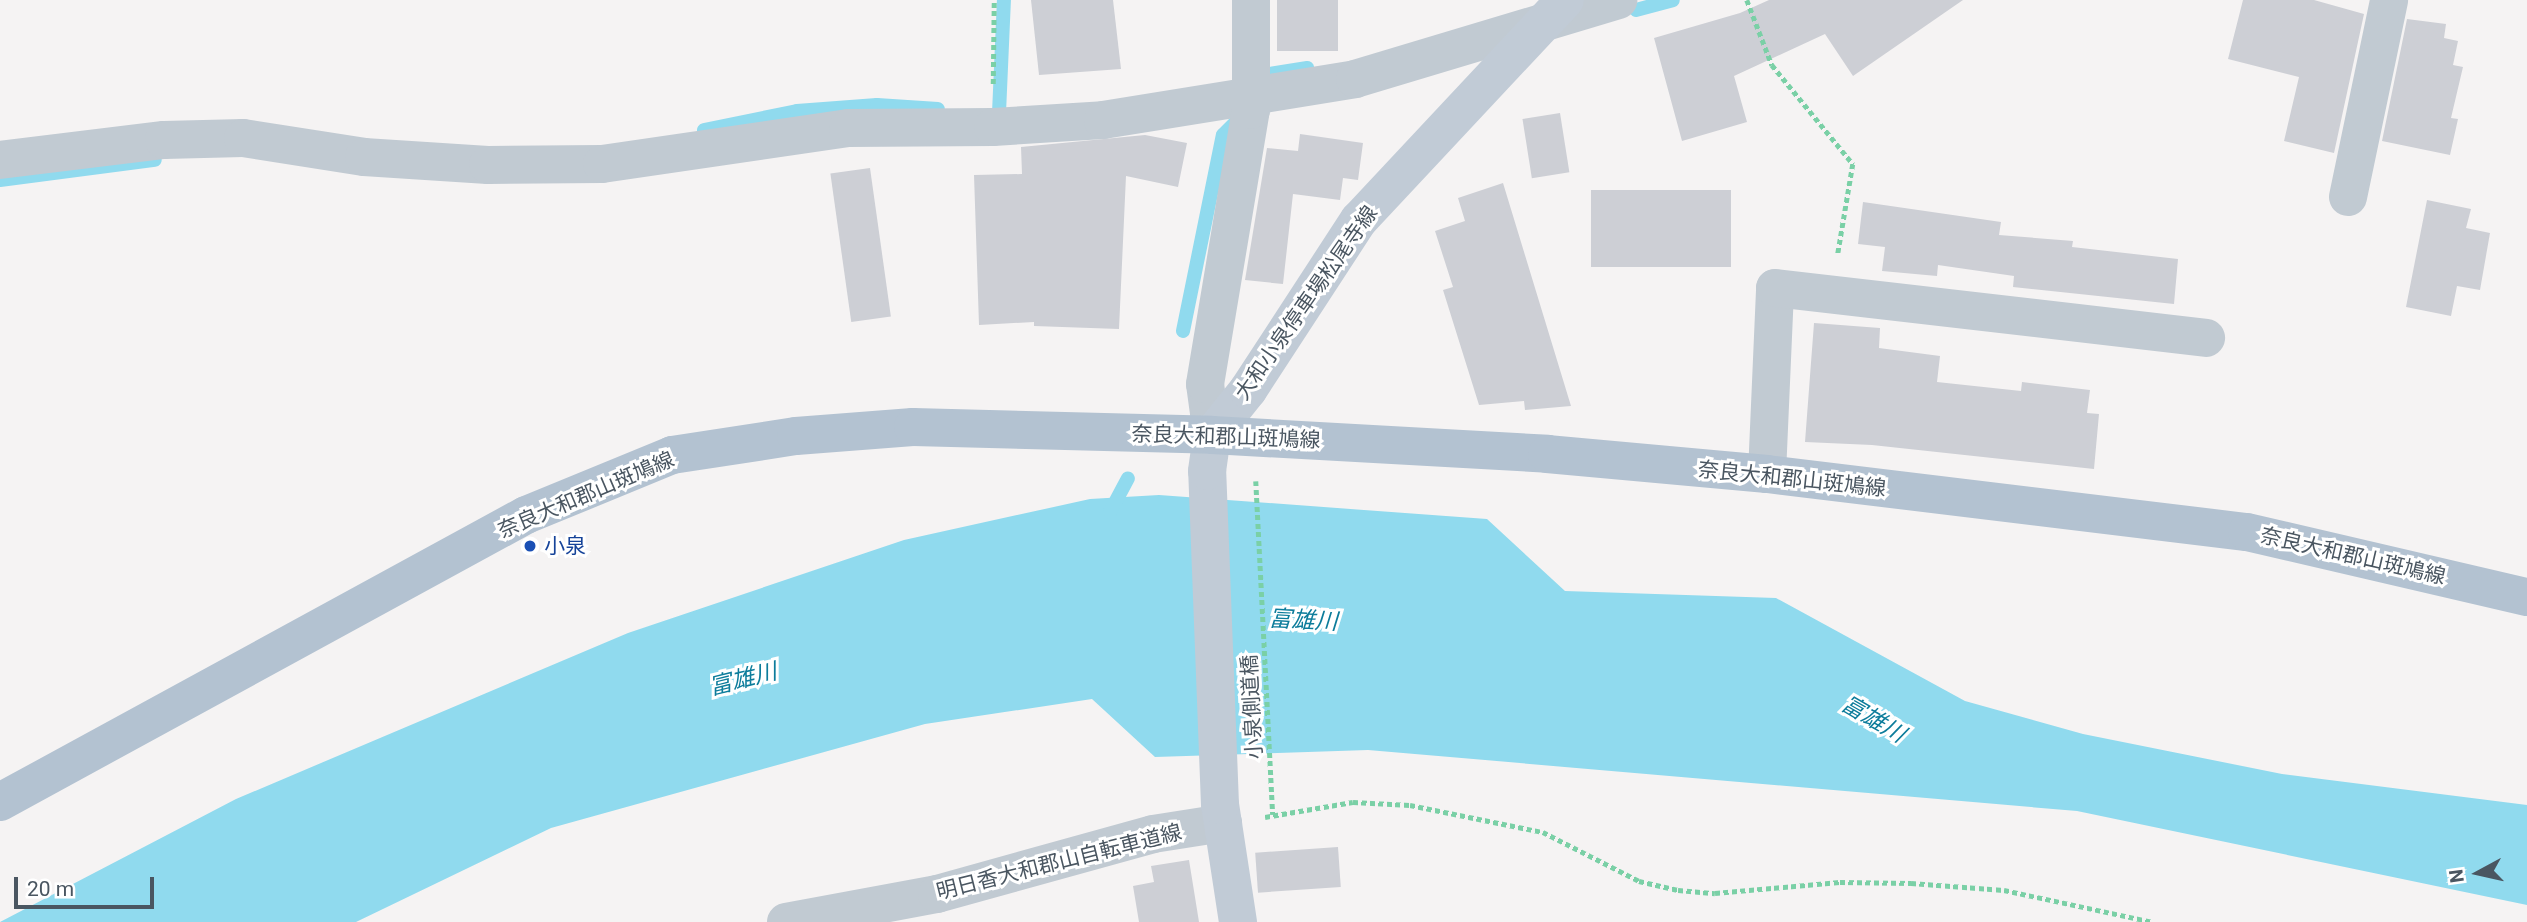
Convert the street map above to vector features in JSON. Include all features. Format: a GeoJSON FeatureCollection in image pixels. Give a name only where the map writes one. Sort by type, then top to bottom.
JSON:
{"type":"FeatureCollection","features":[{"type":"Feature","properties":{"kind":"main road","name":"大和小泉停車場松尾寺線"},"geometry":{"type":"LineString","coordinates":[[1210,453],[1359,220],[1555,10]]}},
{"type":"Feature","properties":{"kind":"main road","name":"奈良大和郡山斑鳩線"},"geometry":{"type":"LineString","coordinates":[[0,802],[526,515],[672,455],[796,436],[913,427],[1210,453],[1547,454],[1767,474],[2247,532],[2527,597]]}},
{"type":"Feature","properties":{"kind":"main road"},"geometry":{"type":"LineString","coordinates":[[1210,453],[1221,814],[1238,922]]}},
{"type":"Feature","properties":{"kind":"street"},"geometry":{"type":"LineString","coordinates":[[1210,453],[1205,384],[1251,98],[1251,0]]}},
{"type":"Feature","properties":{"kind":"street"},"geometry":{"type":"LineString","coordinates":[[0,160],[164,141],[243,138],[364,157],[488,165],[603,164],[836,129],[993,127],[1104,120],[1355,79],[1555,10],[1618,0]]}},
{"type":"Feature","properties":{"kind":"street"},"geometry":{"type":"LineString","coordinates":[[2348,197],[2389,0]]}},
{"type":"Feature","properties":{"kind":"street"},"geometry":{"type":"LineString","coordinates":[[1767,474],[1775,288],[2206,338]]}},
{"type":"Feature","properties":{"kind":"street","name":"明日香大和郡山自転車道線"},"geometry":{"type":"LineString","coordinates":[[786,922],[937,894],[1221,814]]}},
{"type":"Feature","properties":{"kind":"path"},"geometry":{"type":"LineString","coordinates":[[993,127],[994,0]]}},
{"type":"Feature","properties":{"kind":"path"},"geometry":{"type":"LineString","coordinates":[[1746,0],[1772,65],[1853,164],[1845,194],[1834,293]]}},
{"type":"Feature","properties":{"kind":"path","name":"小泉側道橋"},"geometry":{"type":"LineString","coordinates":[[1256,471],[1273,816]]}},
{"type":"Feature","properties":{"kind":"path"},"geometry":{"type":"LineString","coordinates":[[1221,814],[1273,816],[1353,802],[1410,804],[1543,832],[1639,881],[1678,890],[1715,893],[1840,882],[1911,883],[2004,890],[2153,922]]}},
{"type":"Feature","properties":{"kind":"water","name":"富雄川"},"geometry":{"type":"Polygon","coordinates":[[[1159,495],[1487,519],[1565,591],[1776,598],[1965,701],[2083,734],[2282,774],[2527,805],[2527,905],[2077,811],[1368,750],[1155,757],[1092,699],[925,724],[551,828],[356,922],[0,922],[236,799],[628,633],[904,540],[1090,499],[1159,495]]]}},
{"type":"Feature","properties":{"kind":"building"},"geometry":{"type":"Polygon","coordinates":[[[1031,0],[1113,0],[1121,69],[1039,75],[1031,0]]]}},
{"type":"Feature","properties":{"kind":"building"},"geometry":{"type":"Polygon","coordinates":[[[1277,0],[1338,0],[1338,51],[1277,51],[1277,0]]]}},
{"type":"Feature","properties":{"kind":"building"},"geometry":{"type":"Polygon","coordinates":[[[1769,0],[1963,0],[1853,76],[1825,34],[1734,76],[1747,122],[1682,141],[1654,38],[1740,13],[1769,0]]]}},
{"type":"Feature","properties":{"kind":"building"},"geometry":{"type":"Polygon","coordinates":[[[2243,0],[2314,0],[2364,14],[2334,153],[2284,141],[2299,77],[2228,59],[2243,0]]]}},
{"type":"Feature","properties":{"kind":"building"},"geometry":{"type":"Polygon","coordinates":[[[2407,19],[2446,24],[2444,38],[2458,41],[2453,65],[2463,67],[2451,118],[2458,119],[2450,155],[2382,141],[2407,19]]]}},
{"type":"Feature","properties":{"kind":"building"},"geometry":{"type":"Polygon","coordinates":[[[1560,113],[1569,172],[1532,178],[1522,119],[1560,113]]]}},
{"type":"Feature","properties":{"kind":"building"},"geometry":{"type":"Polygon","coordinates":[[[1300,134],[1363,143],[1358,180],[1343,178],[1340,200],[1293,194],[1283,284],[1245,280],[1267,148],[1298,151],[1300,134]]]}},
{"type":"Feature","properties":{"kind":"building"},"geometry":{"type":"Polygon","coordinates":[[[1145,135],[1187,143],[1178,187],[1126,176],[1119,329],[1034,326],[1034,322],[979,325],[974,175],[1022,174],[1021,147],[1145,135]]]}},
{"type":"Feature","properties":{"kind":"building"},"geometry":{"type":"Polygon","coordinates":[[[870,168],[891,317],[851,322],[830,174],[870,168]]]}},
{"type":"Feature","properties":{"kind":"building"},"geometry":{"type":"Polygon","coordinates":[[[1503,183],[1571,406],[1525,410],[1524,401],[1479,405],[1443,290],[1453,287],[1435,231],[1465,221],[1458,198],[1503,183]]]}},
{"type":"Feature","properties":{"kind":"building"},"geometry":{"type":"Polygon","coordinates":[[[1591,190],[1731,190],[1731,267],[1591,267],[1591,190]]]}},
{"type":"Feature","properties":{"kind":"building"},"geometry":{"type":"Polygon","coordinates":[[[2427,200],[2471,209],[2466,228],[2490,233],[2480,290],[2457,286],[2451,316],[2406,307],[2427,200]]]}},
{"type":"Feature","properties":{"kind":"building"},"geometry":{"type":"Polygon","coordinates":[[[1863,202],[2001,222],[1999,235],[2073,241],[2072,247],[2178,259],[2174,304],[2013,287],[2014,276],[1938,265],[1937,276],[1882,271],[1885,247],[1858,244],[1863,202]]]}},
{"type":"Feature","properties":{"kind":"building"},"geometry":{"type":"Polygon","coordinates":[[[1814,323],[1880,328],[1879,348],[1940,356],[1937,382],[2021,391],[2022,382],[2090,390],[2087,413],[2099,414],[2094,469],[1872,445],[1805,442],[1814,323]]]}},
{"type":"Feature","properties":{"kind":"building"},"geometry":{"type":"Polygon","coordinates":[[[1338,847],[1341,887],[1258,893],[1255,853],[1338,847]]]}},
{"type":"Feature","properties":{"kind":"building"},"geometry":{"type":"Polygon","coordinates":[[[1189,860],[1199,922],[1139,922],[1133,886],[1154,882],[1151,866],[1189,860]]]}},
{"type":"Feature","properties":{"kind":"waterway"},"geometry":{"type":"LineString","coordinates":[[999,113],[1004,0]]}},
{"type":"Feature","properties":{"kind":"waterway"},"geometry":{"type":"LineString","coordinates":[[1636,10],[1673,0]]}},
{"type":"Feature","properties":{"kind":"waterway"},"geometry":{"type":"LineString","coordinates":[[1251,77],[1307,68]]}},
{"type":"Feature","properties":{"kind":"waterway"},"geometry":{"type":"LineString","coordinates":[[704,130],[797,111],[877,105],[938,109]]}},
{"type":"Feature","properties":{"kind":"waterway"},"geometry":{"type":"LineString","coordinates":[[1183,331],[1223,135],[1241,117]]}},
{"type":"Feature","properties":{"kind":"waterway"},"geometry":{"type":"LineString","coordinates":[[0,180],[155,160]]}},
{"type":"Feature","properties":{"kind":"waterway"},"geometry":{"type":"LineString","coordinates":[[1110,512],[1128,478]]}},
{"type":"Feature","properties":{"kind":"place","name":"小泉"},"geometry":{"type":"Point","coordinates":[530,546]}}]}
